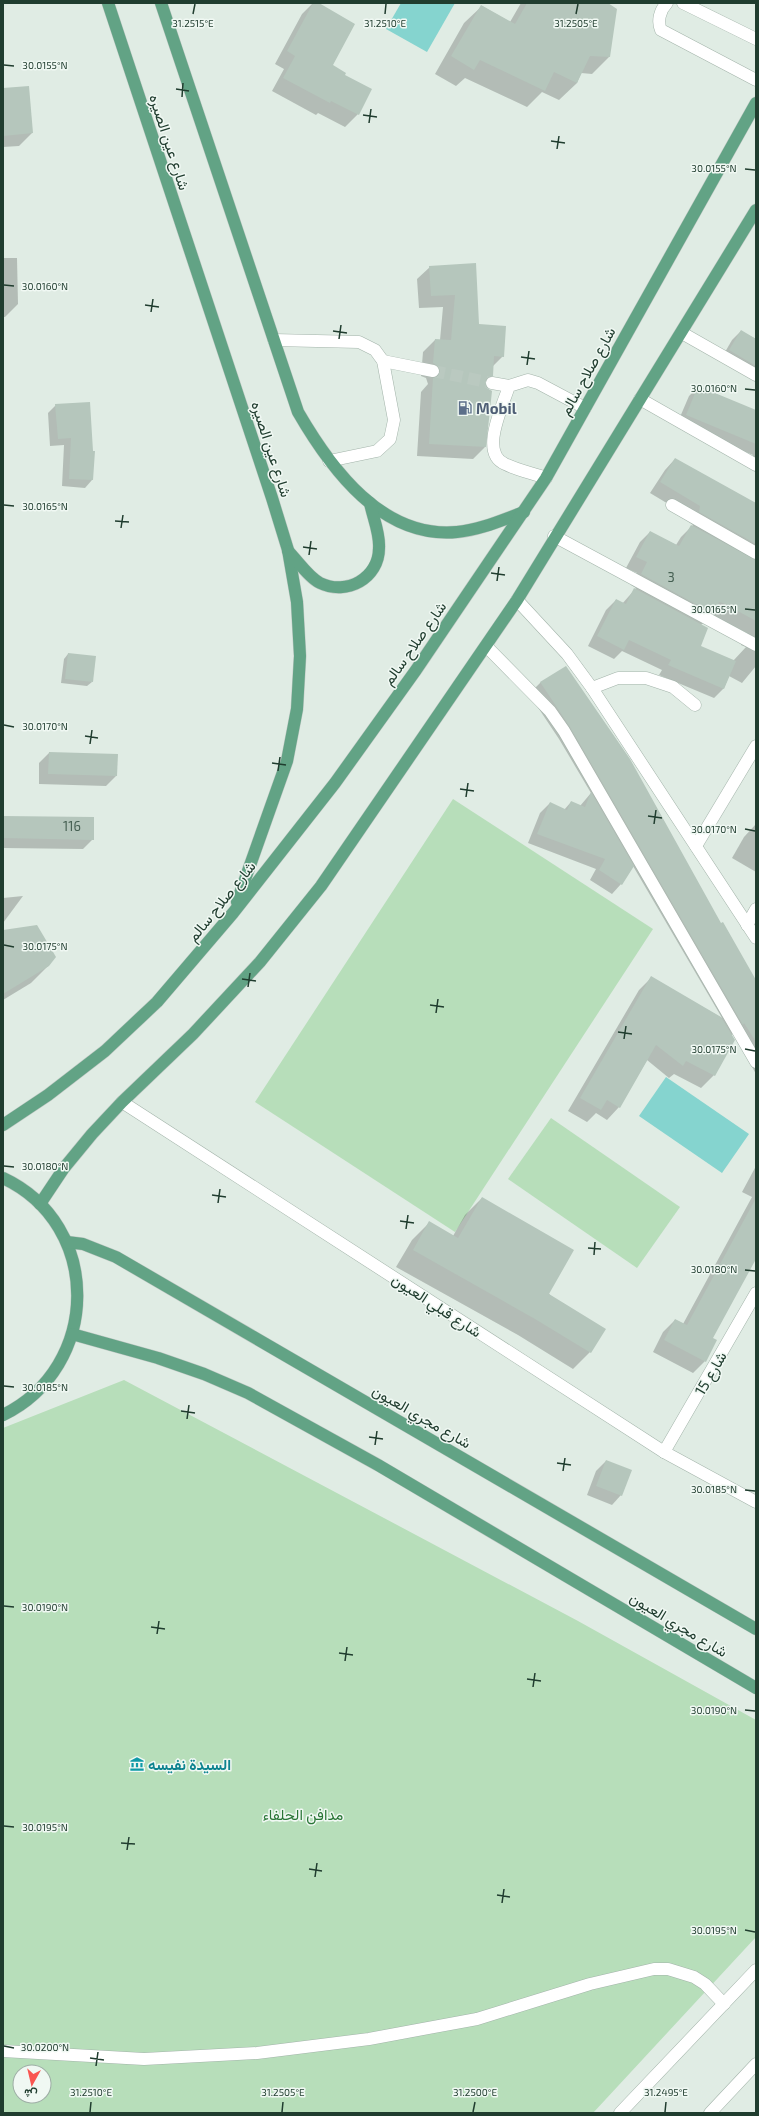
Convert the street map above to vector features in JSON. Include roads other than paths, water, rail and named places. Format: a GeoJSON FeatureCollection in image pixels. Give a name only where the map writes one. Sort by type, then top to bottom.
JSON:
{"type":"FeatureCollection","features":[{"type":"Feature","properties":{"kind":"main road","name":"شارع عين الصيره"},"geometry":{"type":"LineString","coordinates":[[108,3],[288,550],[298,602],[300,656],[297,709],[287,761],[233,913]]}},
{"type":"Feature","properties":{"kind":"main road"},"geometry":{"type":"LineString","coordinates":[[161,3],[298,412],[329,461],[370,504],[393,518],[412,526],[434,532],[457,532],[479,528],[524,512]]}},
{"type":"Feature","properties":{"kind":"main road","name":"شارع صلاح سالم"},"geometry":{"type":"LineString","coordinates":[[3,1125],[48,1095],[105,1051],[157,1002],[233,913],[339,777],[416,670],[546,478],[756,103]]}},
{"type":"Feature","properties":{"kind":"main road"},"geometry":{"type":"LineString","coordinates":[[40,1204],[64,1168],[87,1140],[122,1102],[193,1034],[249,973],[321,886],[517,600],[554,536],[682,333],[756,210]]}},
{"type":"Feature","properties":{"kind":"main road"},"geometry":{"type":"LineString","coordinates":[[288,550],[319,583],[331,587],[343,588],[355,585],[365,579],[373,570],[378,559],[378,536],[370,504]]}},
{"type":"Feature","properties":{"kind":"main road"},"geometry":{"type":"LineString","coordinates":[[3,1178],[27,1193],[40,1204],[56,1222],[67,1242],[74,1264],[78,1286],[77,1310],[72,1334],[65,1354],[53,1374],[43,1386],[20,1406],[3,1414]]}},
{"type":"Feature","properties":{"kind":"main road","name":"شارع مجري العيون"},"geometry":{"type":"LineString","coordinates":[[67,1242],[83,1244],[116,1257],[756,1629]]}},
{"type":"Feature","properties":{"kind":"main road","name":"شارع مجري العيون"},"geometry":{"type":"LineString","coordinates":[[72,1334],[158,1358],[204,1374],[248,1393],[378,1465],[756,1688]]}},
{"type":"Feature","properties":{"kind":"street"},"geometry":{"type":"LineString","coordinates":[[667,3],[659,18],[658,24],[661,30],[756,80]]}},
{"type":"Feature","properties":{"kind":"street"},"geometry":{"type":"LineString","coordinates":[[683,3],[756,39]]}},
{"type":"Feature","properties":{"kind":"street"},"geometry":{"type":"LineString","coordinates":[[682,333],[756,375]]}},
{"type":"Feature","properties":{"kind":"street"},"geometry":{"type":"LineString","coordinates":[[274,340],[359,342],[375,350],[383,361],[394,420],[390,439],[377,451],[329,461]]}},
{"type":"Feature","properties":{"kind":"street"},"geometry":{"type":"LineString","coordinates":[[383,361],[433,371]]}},
{"type":"Feature","properties":{"kind":"street"},"geometry":{"type":"LineString","coordinates":[[492,383],[509,386],[528,380],[538,383],[585,408]]}},
{"type":"Feature","properties":{"kind":"street"},"geometry":{"type":"LineString","coordinates":[[509,386],[492,441],[492,450],[497,459],[504,464],[546,478]]}},
{"type":"Feature","properties":{"kind":"street"},"geometry":{"type":"LineString","coordinates":[[640,399],[756,465]]}},
{"type":"Feature","properties":{"kind":"street"},"geometry":{"type":"LineString","coordinates":[[672,506],[756,553]]}},
{"type":"Feature","properties":{"kind":"street"},"geometry":{"type":"LineString","coordinates":[[554,536],[756,645]]}},
{"type":"Feature","properties":{"kind":"street"},"geometry":{"type":"LineString","coordinates":[[517,600],[567,654],[592,688],[756,938]]}},
{"type":"Feature","properties":{"kind":"street"},"geometry":{"type":"LineString","coordinates":[[486,646],[550,711],[564,731],[756,1062]]}},
{"type":"Feature","properties":{"kind":"street"},"geometry":{"type":"LineString","coordinates":[[592,688],[618,678],[646,678],[673,687],[695,705]]}},
{"type":"Feature","properties":{"kind":"street"},"geometry":{"type":"LineString","coordinates":[[696,846],[756,746]]}},
{"type":"Feature","properties":{"kind":"street"},"geometry":{"type":"LineString","coordinates":[[747,925],[756,909]]}},
{"type":"Feature","properties":{"kind":"street","name":"شارع قبلي العيون"},"geometry":{"type":"LineString","coordinates":[[122,1102],[664,1452],[756,1502]]}},
{"type":"Feature","properties":{"kind":"street","name":"شارع 15"},"geometry":{"type":"LineString","coordinates":[[664,1452],[756,1293]]}},
{"type":"Feature","properties":{"kind":"street"},"geometry":{"type":"LineString","coordinates":[[3,2051],[144,2059],[257,2053],[369,2039],[477,2019],[590,1984],[654,1969],[668,1969],[694,1977],[705,1984],[724,2004]]}},
{"type":"Feature","properties":{"kind":"street"},"geometry":{"type":"LineString","coordinates":[[620,2113],[756,1970]]}},
{"type":"Feature","properties":{"kind":"street"},"geometry":{"type":"LineString","coordinates":[[710,2113],[756,2064]]}},
{"type":"Feature","properties":{"kind":"water"},"geometry":{"type":"Polygon","coordinates":[[[401,3],[455,3],[427,52],[386,29],[401,3]]]}},
{"type":"Feature","properties":{"kind":"water"},"geometry":{"type":"Polygon","coordinates":[[[666,1077],[749,1134],[722,1173],[639,1116],[666,1077]]]}},
{"type":"Feature","properties":{"kind":"tunnel"},"geometry":{"type":"LineString","coordinates":[[433,371],[492,383]]}},
{"type":"Feature","properties":{"kind":"place","name":"Mobil"},"geometry":{"type":"Point","coordinates":[465,408]}},
{"type":"Feature","properties":{"kind":"place","name":"السيدة نفيسه"},"geometry":{"type":"Point","coordinates":[137,1764]}},
{"type":"Feature","properties":{"kind":"park label","name":"مدافن الحلفاء"},"geometry":{"type":"Point","coordinates":[303,1814]}}]}
